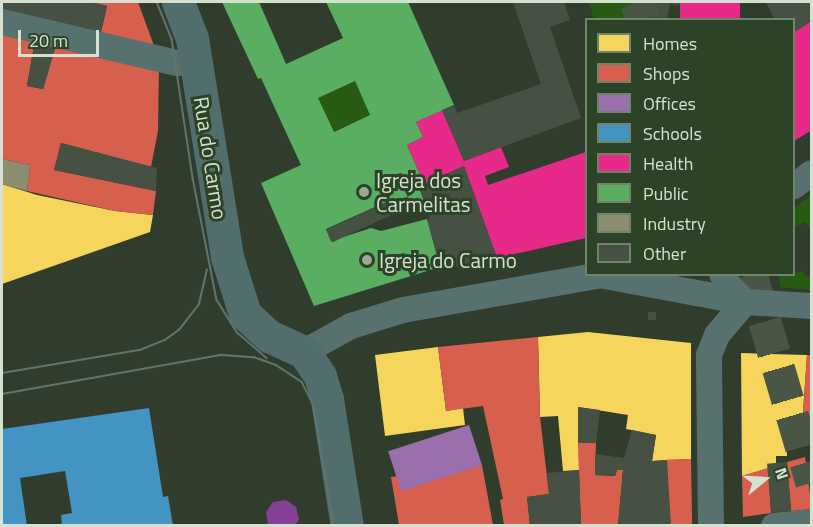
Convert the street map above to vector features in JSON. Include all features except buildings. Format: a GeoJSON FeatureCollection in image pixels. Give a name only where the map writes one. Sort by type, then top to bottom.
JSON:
{"type":"FeatureCollection","features":[{"type":"Feature","properties":{"kind":"street","name":"Rua do Carmo"},"geometry":{"type":"LineString","coordinates":[[178,2],[192,38],[227,257],[245,314],[269,336],[304,352]]}},
{"type":"Feature","properties":{"kind":"street"},"geometry":{"type":"LineString","coordinates":[[2,22],[177,63]]}},
{"type":"Feature","properties":{"kind":"street"},"geometry":{"type":"LineString","coordinates":[[795,185],[812,174]]}},
{"type":"Feature","properties":{"kind":"street"},"geometry":{"type":"LineString","coordinates":[[347,525],[324,388],[320,376],[304,352],[351,326],[403,310],[601,276]]}},
{"type":"Feature","properties":{"kind":"street"},"geometry":{"type":"LineString","coordinates":[[612,276],[745,302],[812,306]]}},
{"type":"Feature","properties":{"kind":"street"},"geometry":{"type":"LineString","coordinates":[[723,276],[729,286],[745,302]]}},
{"type":"Feature","properties":{"kind":"street"},"geometry":{"type":"LineString","coordinates":[[711,525],[709,355],[717,335],[745,302]]}},
{"type":"Feature","properties":{"kind":"street"},"geometry":{"type":"LineString","coordinates":[[774,525],[812,522]]}},
{"type":"Feature","properties":{"kind":"green space"},"geometry":{"type":"Polygon","coordinates":[[[589,2],[654,2],[651,18],[594,18],[589,2]]]}},
{"type":"Feature","properties":{"kind":"green space"},"geometry":{"type":"Polygon","coordinates":[[[355,81],[370,115],[333,131],[318,98],[355,81]]]}},
{"type":"Feature","properties":{"kind":"green space"},"geometry":{"type":"Polygon","coordinates":[[[811,195],[811,225],[809,227],[806,222],[795,227],[795,207],[811,195]]]}},
{"type":"Feature","properties":{"kind":"green space"},"geometry":{"type":"Polygon","coordinates":[[[804,271],[805,277],[811,276],[811,290],[780,287],[779,276],[795,276],[795,273],[804,271]]]}},
{"type":"Feature","properties":{"kind":"shaded area"},"geometry":{"type":"Polygon","coordinates":[[[286,500],[296,507],[299,520],[295,525],[268,525],[266,512],[273,502],[286,500]]]}},
{"type":"Feature","properties":{"kind":"tunnel"},"geometry":{"type":"LineString","coordinates":[[636,2],[643,18]]}},
{"type":"Feature","properties":{"kind":"tunnel"},"geometry":{"type":"LineString","coordinates":[[752,276],[812,482]]}},
{"type":"Feature","properties":{"kind":"tram line"},"geometry":{"type":"LineString","coordinates":[[157,2],[172,39],[193,178],[217,300],[238,333],[267,358]]}},
{"type":"Feature","properties":{"kind":"tram line"},"geometry":{"type":"LineString","coordinates":[[2,373],[140,350],[165,340],[179,330],[199,304],[207,270]]}},
{"type":"Feature","properties":{"kind":"tram line"},"geometry":{"type":"LineString","coordinates":[[2,394],[222,355],[254,357],[276,365],[302,382],[313,404],[334,526]]}},
{"type":"Feature","properties":{"kind":"place","name":"Igreja dos Carmelitas"},"geometry":{"type":"Point","coordinates":[364,192]}},
{"type":"Feature","properties":{"kind":"place","name":"Igreja do Carmo"},"geometry":{"type":"Point","coordinates":[367,260]}}]}
